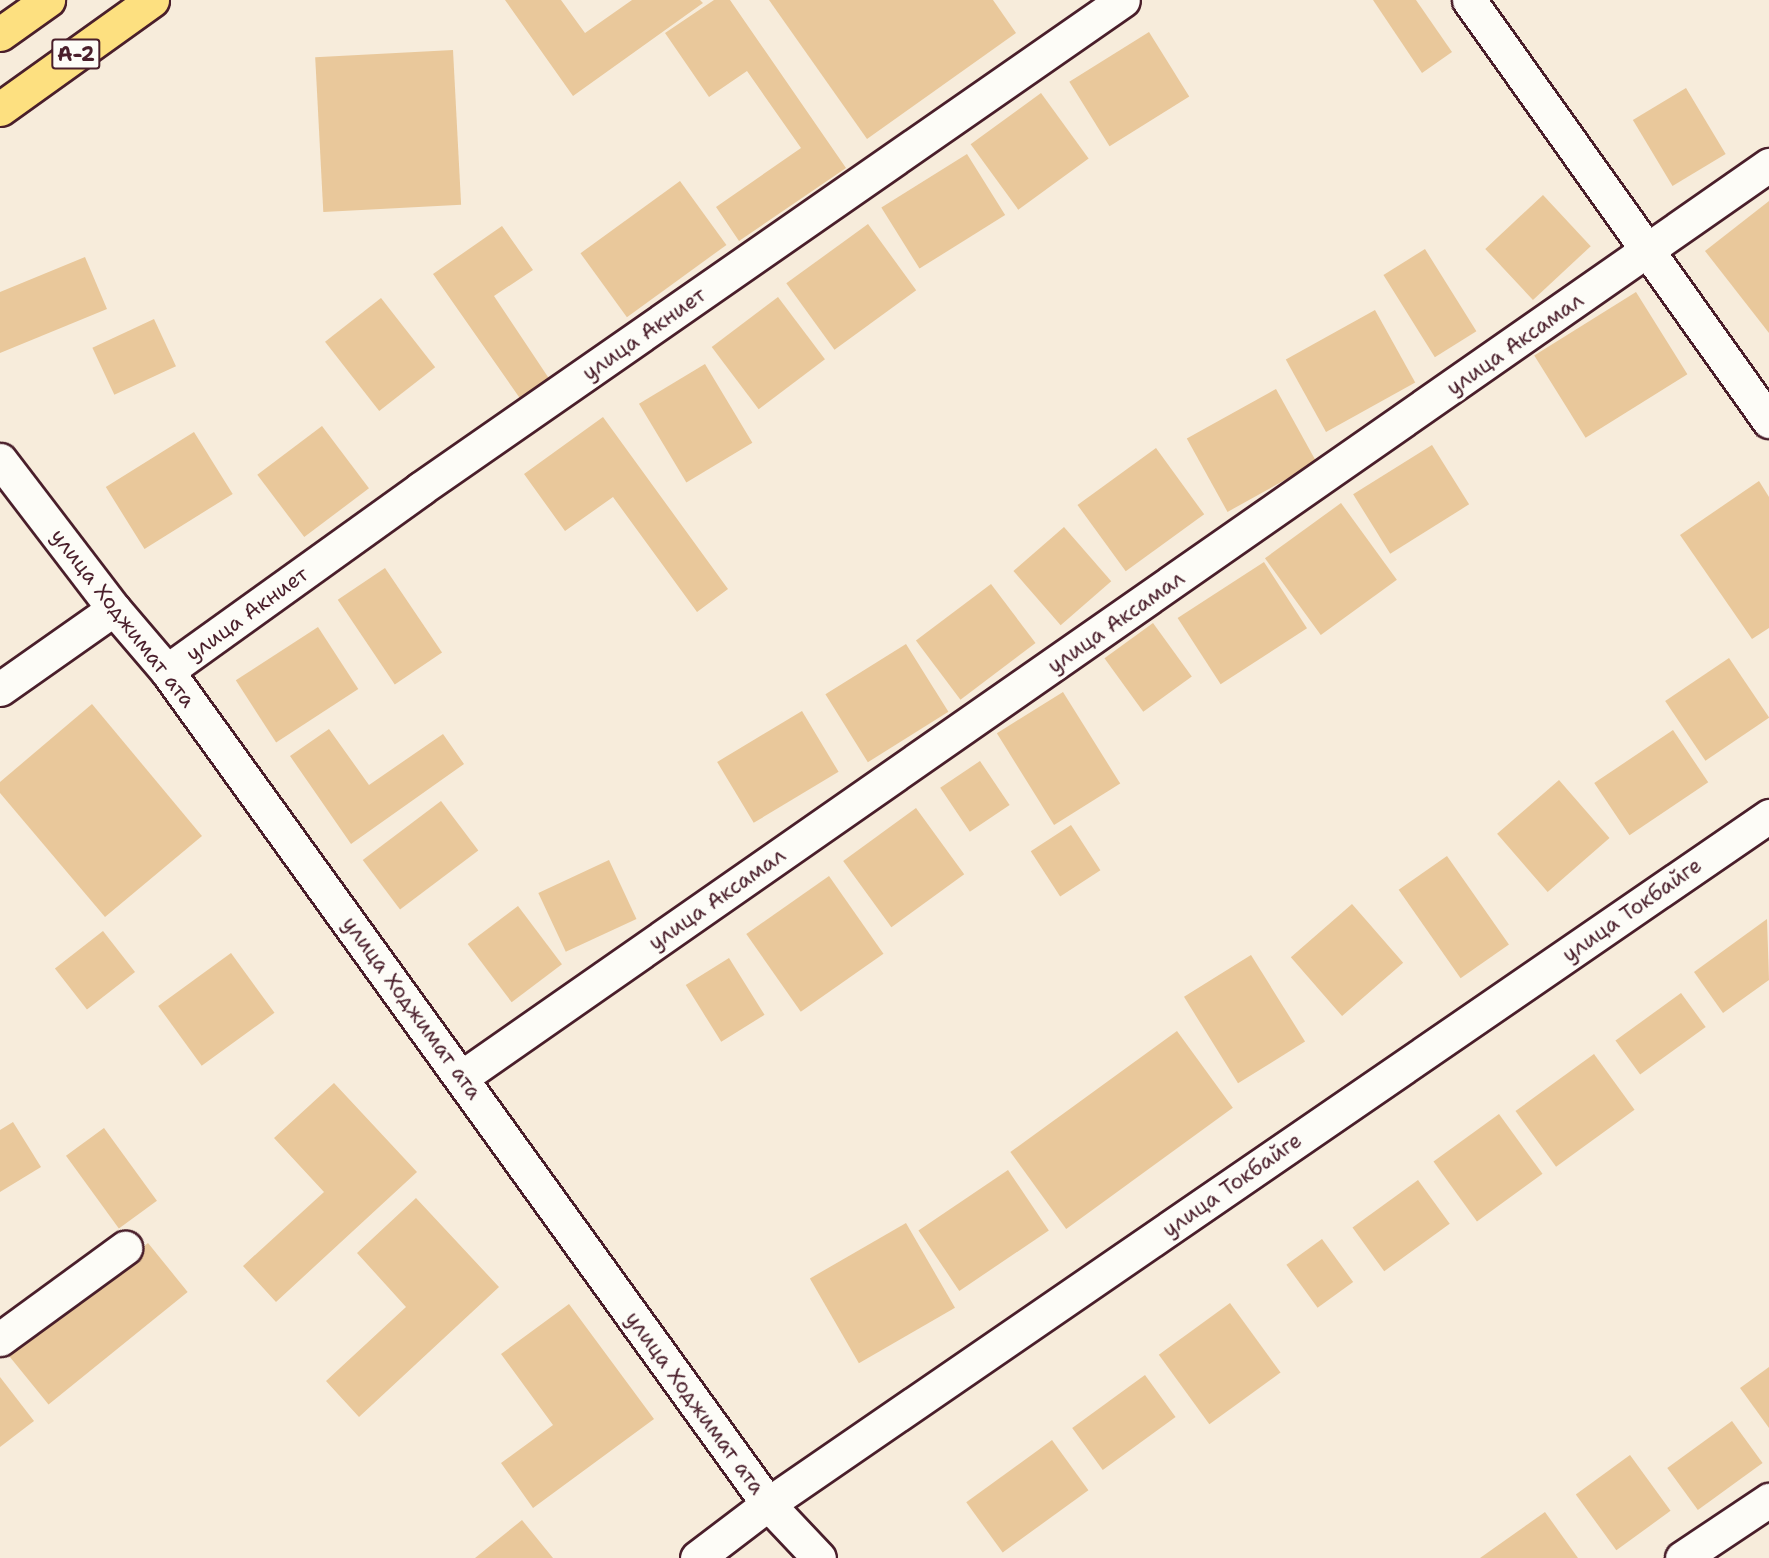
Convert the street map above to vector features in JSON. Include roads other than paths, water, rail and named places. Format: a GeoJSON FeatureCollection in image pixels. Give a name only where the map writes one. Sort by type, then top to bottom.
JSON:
{"type":"FeatureCollection","features":[{"type":"Feature","properties":{"kind":"highway","name":"A-2"},"geometry":{"type":"LineString","coordinates":[[0,34],[48,0]]}},
{"type":"Feature","properties":{"kind":"highway","name":"A-2"},"geometry":{"type":"LineString","coordinates":[[0,109],[152,0]]}},
{"type":"Feature","properties":{"kind":"street","name":"улица Акниет"},"geometry":{"type":"LineString","coordinates":[[167,671],[430,482],[1123,0]]}},
{"type":"Feature","properties":{"kind":"street"},"geometry":{"type":"LineString","coordinates":[[1468,0],[1769,421]]}},
{"type":"Feature","properties":{"kind":"street","name":"улица Аксамал"},"geometry":{"type":"LineString","coordinates":[[462,1077],[1649,251],[1769,165]]}},
{"type":"Feature","properties":{"kind":"street","name":"улица Ходжимат ата"},"geometry":{"type":"LineString","coordinates":[[0,460],[114,609],[167,671],[768,1504],[819,1558]]}},
{"type":"Feature","properties":{"kind":"street"},"geometry":{"type":"LineString","coordinates":[[0,689],[114,609]]}},
{"type":"Feature","properties":{"kind":"street","name":"улица Токбайге"},"geometry":{"type":"LineString","coordinates":[[697,1558],[768,1504],[1769,816]]}},
{"type":"Feature","properties":{"kind":"street"},"geometry":{"type":"LineString","coordinates":[[0,1339],[125,1248]]}},
{"type":"Feature","properties":{"kind":"street"},"geometry":{"type":"LineString","coordinates":[[1682,1558],[1769,1500]]}}]}
